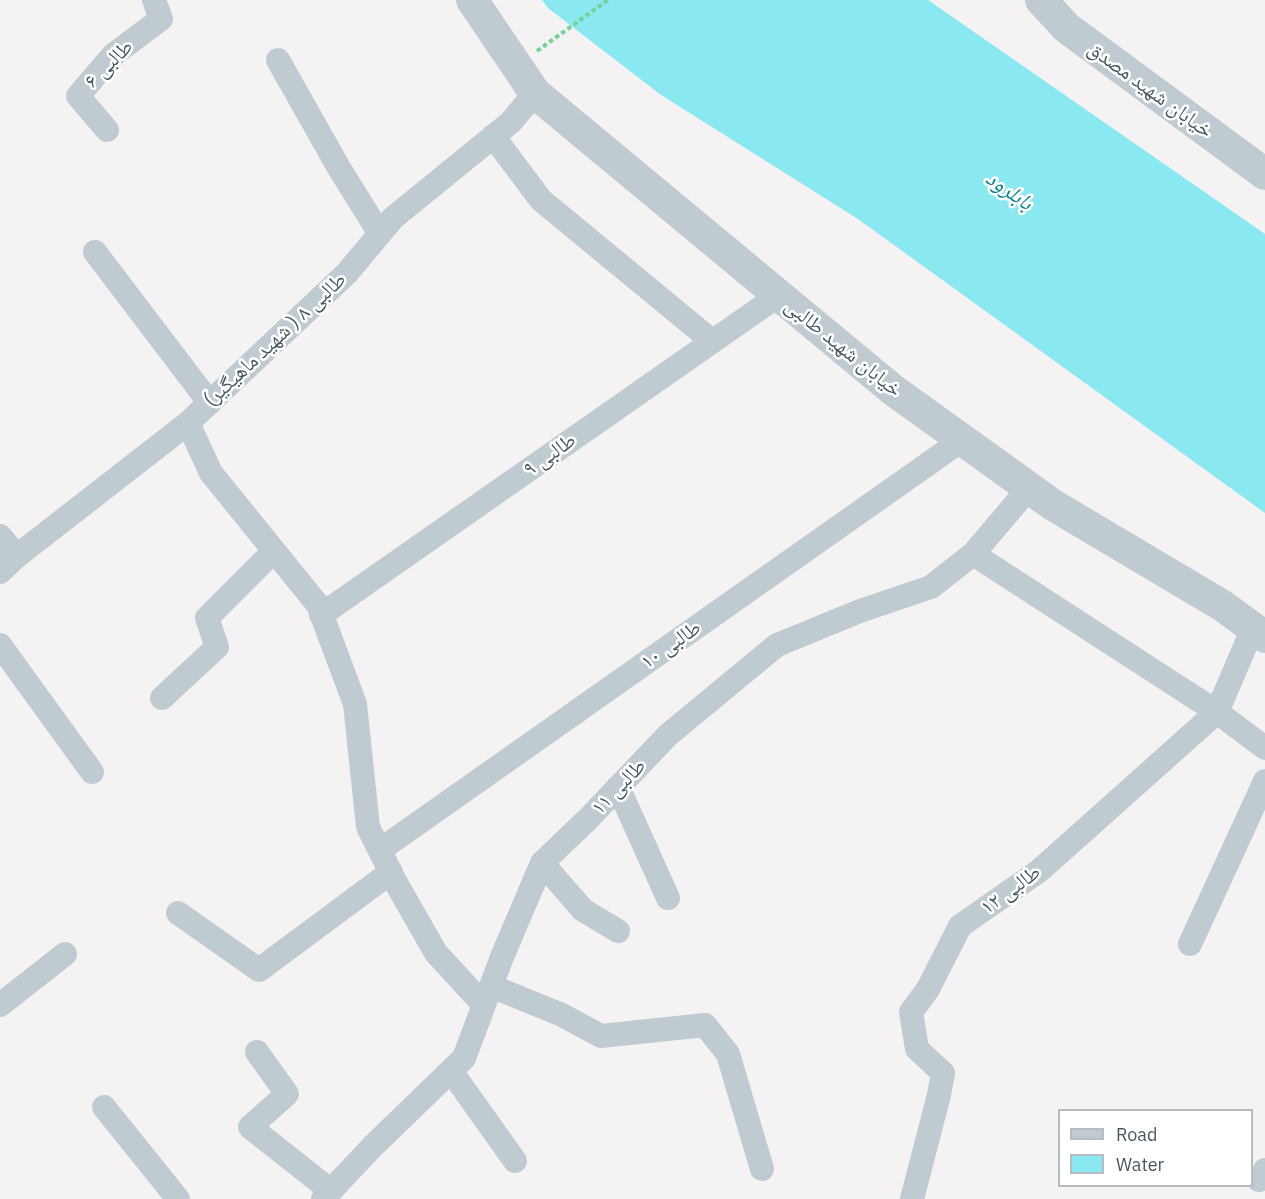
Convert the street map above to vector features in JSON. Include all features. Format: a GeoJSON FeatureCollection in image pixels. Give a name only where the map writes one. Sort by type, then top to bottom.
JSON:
{"type":"FeatureCollection","features":[{"type":"Feature","properties":{"kind":"street","name":"طالبی ۶"},"geometry":{"type":"LineString","coordinates":[[107,130],[78,96],[113,55],[161,19],[154,0]]}},
{"type":"Feature","properties":{"kind":"street","name":"خیابان شهید طالبی"},"geometry":{"type":"LineString","coordinates":[[472,0],[535,93],[893,390],[1053,505],[1223,606],[1259,633]]}},
{"type":"Feature","properties":{"kind":"street","name":"خیابان شهید مصدق"},"geometry":{"type":"LineString","coordinates":[[1041,0],[1067,28],[1264,172]]}},
{"type":"Feature","properties":{"kind":"street"},"geometry":{"type":"LineString","coordinates":[[278,60],[339,168],[380,234]]}},
{"type":"Feature","properties":{"kind":"street","name":"طالبی ۸ ( شهید ماهیگیر)"},"geometry":{"type":"LineString","coordinates":[[9,564],[188,423],[347,273],[393,218],[511,122],[535,93]]}},
{"type":"Feature","properties":{"kind":"street"},"geometry":{"type":"LineString","coordinates":[[493,136],[541,200],[712,341]]}},
{"type":"Feature","properties":{"kind":"street"},"geometry":{"type":"LineString","coordinates":[[95,252],[209,402]]}},
{"type":"Feature","properties":{"kind":"street","name":"طالبی ۹"},"geometry":{"type":"LineString","coordinates":[[321,615],[779,295]]}},
{"type":"Feature","properties":{"kind":"street"},"geometry":{"type":"LineString","coordinates":[[188,423],[211,473],[318,605],[355,704],[368,827],[436,953],[488,995],[562,1015],[601,1036],[705,1025],[728,1054],[762,1169]]}},
{"type":"Feature","properties":{"kind":"street","name":"طالبی ۱۰"},"geometry":{"type":"LineString","coordinates":[[380,849],[962,440]]}},
{"type":"Feature","properties":{"kind":"street","name":"طالبی ۱۱"},"geometry":{"type":"LineString","coordinates":[[327,1195],[373,1146],[464,1058],[542,863],[668,735],[777,645],[860,611],[931,587],[973,554],[1029,488]]}},
{"type":"Feature","properties":{"kind":"street"},"geometry":{"type":"LineString","coordinates":[[0,536],[9,564]]}},
{"type":"Feature","properties":{"kind":"street"},"geometry":{"type":"LineString","coordinates":[[162,698],[217,647],[207,618],[274,551]]}},
{"type":"Feature","properties":{"kind":"street"},"geometry":{"type":"LineString","coordinates":[[973,554],[1216,712],[1265,748]]}},
{"type":"Feature","properties":{"kind":"street","name":"طالبی ۱۲"},"geometry":{"type":"LineString","coordinates":[[912,1199],[943,1073],[917,1049],[911,1012],[928,989],[960,926],[1039,871],[1216,712],[1259,633]]}},
{"type":"Feature","properties":{"kind":"street"},"geometry":{"type":"LineString","coordinates":[[0,645],[92,772]]}},
{"type":"Feature","properties":{"kind":"street"},"geometry":{"type":"LineString","coordinates":[[1190,944],[1265,781]]}},
{"type":"Feature","properties":{"kind":"street"},"geometry":{"type":"LineString","coordinates":[[618,787],[668,898]]}},
{"type":"Feature","properties":{"kind":"street"},"geometry":{"type":"LineString","coordinates":[[542,863],[582,910],[618,930]]}},
{"type":"Feature","properties":{"kind":"street"},"geometry":{"type":"LineString","coordinates":[[178,913],[258,970],[391,872]]}},
{"type":"Feature","properties":{"kind":"street"},"geometry":{"type":"LineString","coordinates":[[0,1005],[65,954]]}},
{"type":"Feature","properties":{"kind":"street"},"geometry":{"type":"LineString","coordinates":[[257,1052],[287,1094],[250,1127],[327,1195]]}},
{"type":"Feature","properties":{"kind":"street"},"geometry":{"type":"LineString","coordinates":[[451,1071],[515,1161]]}},
{"type":"Feature","properties":{"kind":"street"},"geometry":{"type":"LineString","coordinates":[[104,1107],[178,1199]]}},
{"type":"Feature","properties":{"kind":"path"},"geometry":{"type":"LineString","coordinates":[[563,33],[608,0]]}},
{"type":"Feature","properties":{"kind":"water","name":"بابلرود"},"geometry":{"type":"Polygon","coordinates":[[[542,0],[928,0],[1265,234],[1265,513],[858,219],[661,95],[548,8],[542,0]]]}}]}
